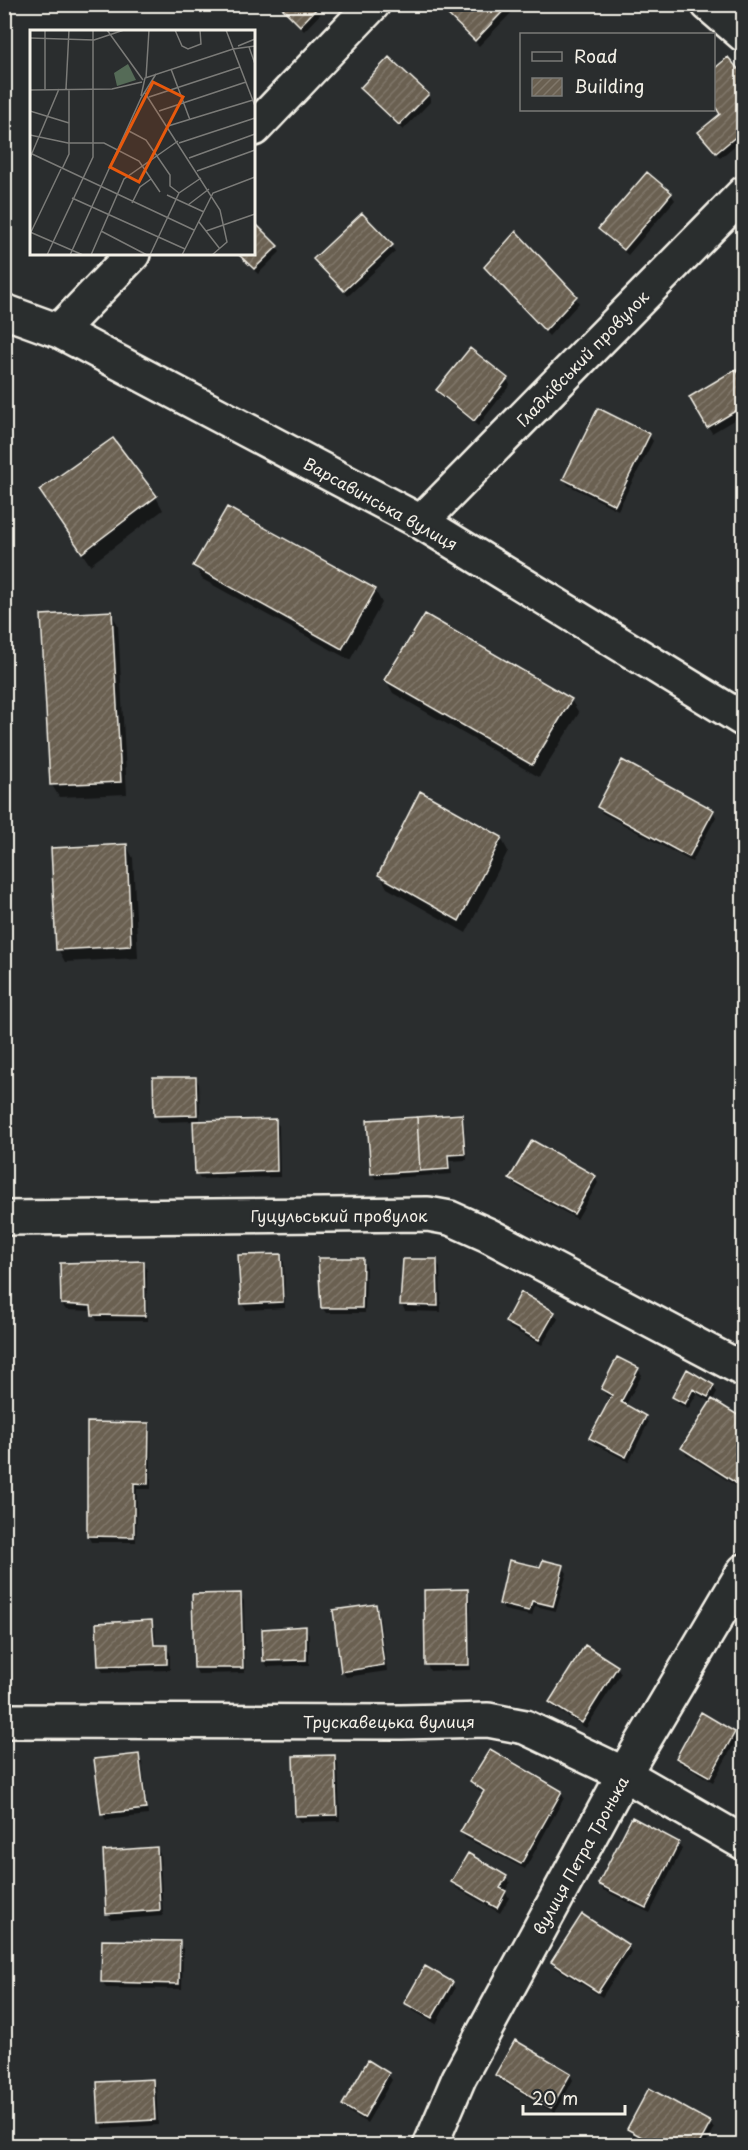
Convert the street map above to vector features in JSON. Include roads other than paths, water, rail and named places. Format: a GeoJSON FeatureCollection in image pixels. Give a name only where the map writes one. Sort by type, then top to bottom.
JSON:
{"type":"FeatureCollection","features":[{"type":"Feature","properties":{"kind":"street"},"geometry":{"type":"LineString","coordinates":[[255,128],[373,4]]}},
{"type":"Feature","properties":{"kind":"street"},"geometry":{"type":"LineString","coordinates":[[708,4],[744,35]]}},
{"type":"Feature","properties":{"kind":"street","name":"Гладківський провулок"},"geometry":{"type":"LineString","coordinates":[[421,522],[744,193]]}},
{"type":"Feature","properties":{"kind":"street"},"geometry":{"type":"LineString","coordinates":[[59,331],[133,255]]}},
{"type":"Feature","properties":{"kind":"street","name":"Варсавинська вулиця"},"geometry":{"type":"LineString","coordinates":[[4,311],[59,331],[421,522],[744,720]]}},
{"type":"Feature","properties":{"kind":"street","name":"Гуцульський провулок"},"geometry":{"type":"LineString","coordinates":[[4,1218],[416,1214],[450,1218],[488,1235],[744,1370]]}},
{"type":"Feature","properties":{"kind":"street","name":"вулиця Петра Тронька"},"geometry":{"type":"LineString","coordinates":[[430,2145],[459,2078],[624,1774],[744,1571]]}},
{"type":"Feature","properties":{"kind":"street","name":"Трускавецька вулиця"},"geometry":{"type":"LineString","coordinates":[[4,1721],[401,1722],[488,1720],[525,1727],[624,1774],[744,1843]]}}]}
